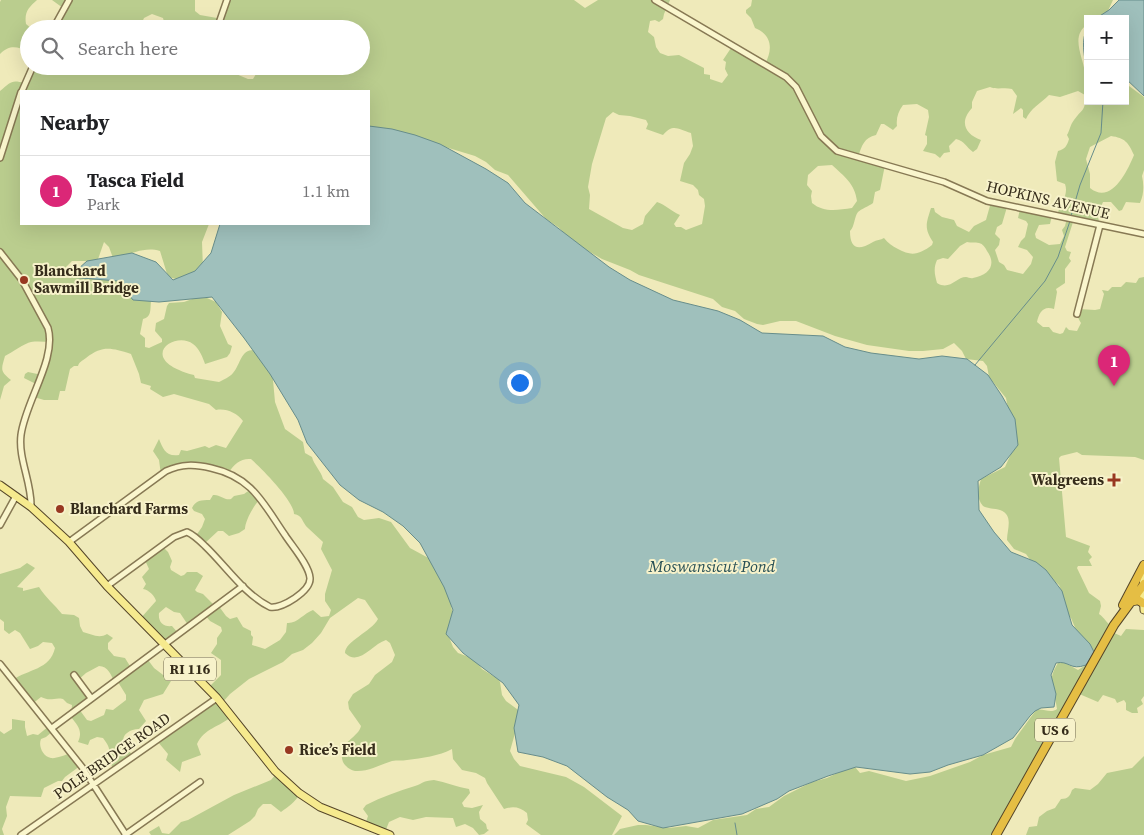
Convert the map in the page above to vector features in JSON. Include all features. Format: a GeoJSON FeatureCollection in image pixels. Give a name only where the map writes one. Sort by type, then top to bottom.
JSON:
{"type":"FeatureCollection","features":[{"type":"Feature","properties":{"kind":"highway","name":"US 6"},"geometry":{"type":"LineString","coordinates":[[996,835],[1114,624],[1144,565]]}},
{"type":"Feature","properties":{"kind":"highway","name":"US 6"},"geometry":{"type":"LineString","coordinates":[[1114,624],[1144,584]]}},
{"type":"Feature","properties":{"kind":"highway"},"geometry":{"type":"LineString","coordinates":[[1130,602],[1138,600],[1144,607]]}},
{"type":"Feature","properties":{"kind":"main road","name":"RI 116"},"geometry":{"type":"LineString","coordinates":[[0,485],[31,507],[69,542],[107,586],[218,698],[275,771],[300,794],[320,807],[390,835]]}},
{"type":"Feature","properties":{"kind":"main road"},"geometry":{"type":"LineString","coordinates":[[1144,575],[1144,607]]}},
{"type":"Feature","properties":{"kind":"street"},"geometry":{"type":"LineString","coordinates":[[58,20],[68,0]]}},
{"type":"Feature","properties":{"kind":"street"},"geometry":{"type":"LineString","coordinates":[[220,20],[227,0]]}},
{"type":"Feature","properties":{"kind":"street","name":"HOPKINS AVENUE"},"geometry":{"type":"LineString","coordinates":[[656,0],[786,77],[796,87],[821,136],[837,151],[944,182],[987,201],[1144,234]]}},
{"type":"Feature","properties":{"kind":"street"},"geometry":{"type":"LineString","coordinates":[[23,90],[29,75]]}},
{"type":"Feature","properties":{"kind":"street"},"geometry":{"type":"LineString","coordinates":[[0,158],[20,98]]}},
{"type":"Feature","properties":{"kind":"street"},"geometry":{"type":"LineString","coordinates":[[1077,314],[1100,225]]}},
{"type":"Feature","properties":{"kind":"street"},"geometry":{"type":"LineString","coordinates":[[0,252],[22,280],[48,328],[50,337],[48,355],[21,434],[22,453],[31,507]]}},
{"type":"Feature","properties":{"kind":"street"},"geometry":{"type":"LineString","coordinates":[[69,542],[166,472],[179,466],[191,465],[218,469],[244,482],[265,504],[302,562],[310,580],[303,592],[281,606],[274,608],[265,605],[243,586],[210,550],[187,532],[174,536],[107,586]]}},
{"type":"Feature","properties":{"kind":"street"},"geometry":{"type":"LineString","coordinates":[[0,525],[16,496]]}},
{"type":"Feature","properties":{"kind":"street"},"geometry":{"type":"LineString","coordinates":[[52,728],[243,586]]}},
{"type":"Feature","properties":{"kind":"street"},"geometry":{"type":"LineString","coordinates":[[0,664],[94,784],[125,835],[200,782]]}},
{"type":"Feature","properties":{"kind":"street"},"geometry":{"type":"LineString","coordinates":[[74,676],[92,698]]}},
{"type":"Feature","properties":{"kind":"street","name":"POLE BRIDGE ROAD"},"geometry":{"type":"LineString","coordinates":[[21,835],[218,698]]}},
{"type":"Feature","properties":{"kind":"green space"},"geometry":{"type":"Polygon","coordinates":[[[1,0],[37,0],[26,13],[26,20],[20,20],[20,48],[10,48],[0,54],[1,0]]]}},
{"type":"Feature","properties":{"kind":"green space"},"geometry":{"type":"Polygon","coordinates":[[[52,0],[195,0],[195,11],[200,15],[217,18],[225,0],[574,0],[585,8],[598,0],[670,0],[663,19],[659,22],[655,20],[650,21],[648,32],[654,37],[656,47],[660,53],[668,56],[679,55],[704,68],[704,74],[710,75],[710,79],[722,83],[728,75],[725,69],[726,62],[723,60],[733,45],[765,64],[768,58],[770,48],[768,39],[765,34],[755,28],[751,18],[746,13],[746,10],[751,6],[752,0],[1113,0],[1107,13],[1103,15],[1084,15],[1084,27],[1078,41],[1084,68],[1084,94],[1078,91],[1060,97],[1049,95],[1033,109],[1026,119],[1023,117],[1023,110],[1021,108],[1013,114],[1017,96],[1012,89],[990,87],[977,91],[965,123],[968,131],[981,140],[977,149],[973,152],[956,139],[949,146],[950,152],[944,153],[940,158],[935,154],[923,151],[927,144],[927,136],[925,135],[929,117],[928,110],[917,104],[903,105],[898,115],[897,126],[893,130],[881,124],[876,135],[864,143],[858,157],[885,165],[880,190],[875,192],[873,203],[858,212],[850,231],[850,237],[851,242],[856,247],[863,247],[884,238],[892,246],[912,254],[924,251],[932,245],[933,242],[928,233],[927,226],[931,208],[934,208],[935,212],[942,217],[954,220],[957,226],[969,232],[974,226],[986,220],[991,202],[1007,207],[1002,224],[997,227],[995,234],[1000,239],[999,245],[995,250],[999,262],[1007,270],[1023,274],[1031,264],[1033,257],[1027,250],[1018,247],[1025,237],[1028,224],[1026,221],[1018,218],[1020,209],[1052,215],[1050,224],[1039,225],[1035,234],[1036,238],[1049,245],[1060,244],[1064,236],[1062,230],[1067,218],[1057,215],[1065,196],[1066,188],[1065,184],[1057,181],[1055,162],[1058,151],[1067,144],[1069,139],[1067,135],[1074,120],[1084,105],[1129,105],[1129,86],[1144,97],[1144,170],[1140,203],[1126,202],[1122,210],[1119,211],[1111,202],[1103,202],[1098,213],[1099,224],[1074,219],[1065,247],[1067,251],[1071,252],[1069,258],[1071,261],[1065,269],[1065,283],[1056,289],[1054,309],[1044,309],[1037,322],[1043,327],[1049,327],[1053,332],[1060,334],[1063,333],[1066,327],[1069,330],[1077,331],[1081,323],[1078,316],[1079,309],[1100,309],[1104,294],[1102,290],[1108,291],[1112,287],[1121,287],[1126,282],[1136,283],[1139,278],[1144,277],[1144,460],[1135,457],[1082,455],[1077,452],[1059,458],[1066,537],[1090,546],[1088,552],[1092,557],[1089,560],[1092,566],[1078,566],[1077,568],[1089,593],[1100,601],[1099,614],[1113,627],[1112,632],[1121,636],[1126,629],[1144,630],[1144,696],[1141,700],[1143,704],[1137,708],[1138,713],[1126,710],[1124,700],[1117,703],[1115,699],[1103,695],[1098,702],[1077,693],[998,835],[614,835],[620,829],[638,825],[698,828],[713,820],[747,815],[756,809],[769,807],[784,796],[812,782],[827,778],[850,767],[855,767],[860,773],[869,771],[906,781],[930,776],[970,762],[983,755],[1011,747],[1036,710],[1052,711],[1057,709],[1052,684],[1055,667],[1060,660],[1078,670],[1089,663],[1093,652],[1079,637],[1071,618],[1065,614],[1059,585],[1031,561],[1026,554],[1014,549],[1007,540],[1009,523],[1007,515],[1000,510],[983,506],[979,500],[978,490],[981,479],[1005,467],[1015,445],[1006,398],[989,377],[987,366],[983,361],[966,359],[962,351],[954,343],[943,349],[909,351],[867,345],[835,336],[796,321],[757,324],[744,319],[735,311],[722,307],[713,299],[639,275],[602,259],[574,243],[558,227],[546,219],[508,175],[495,170],[486,162],[475,156],[419,139],[370,129],[370,90],[20,90],[20,225],[209,225],[202,242],[203,269],[176,279],[168,277],[160,251],[142,250],[113,258],[109,247],[104,242],[96,265],[86,261],[72,261],[65,268],[56,272],[56,276],[62,278],[108,275],[138,290],[151,301],[150,312],[143,319],[140,334],[145,338],[145,347],[149,348],[162,342],[162,339],[155,331],[156,323],[164,319],[169,303],[184,302],[195,298],[207,298],[216,302],[222,312],[220,326],[228,344],[232,346],[227,357],[205,364],[193,344],[177,341],[170,343],[164,348],[163,354],[166,361],[176,368],[194,375],[195,378],[219,382],[232,374],[246,352],[254,350],[272,369],[275,402],[285,429],[303,442],[305,453],[312,457],[323,479],[333,487],[343,502],[352,507],[358,517],[364,520],[379,518],[391,522],[410,548],[434,561],[451,587],[451,606],[454,619],[447,632],[453,647],[458,653],[474,659],[482,669],[498,679],[502,695],[506,701],[521,712],[510,751],[514,759],[520,766],[566,777],[584,787],[622,816],[612,835],[541,835],[526,824],[528,820],[527,813],[522,809],[504,809],[485,778],[476,773],[462,770],[453,759],[452,749],[430,756],[392,761],[364,770],[355,771],[348,768],[343,762],[342,750],[361,726],[349,709],[348,702],[353,694],[369,684],[375,675],[392,662],[395,655],[390,643],[386,640],[360,656],[350,657],[345,653],[349,644],[375,624],[378,619],[365,600],[358,598],[330,618],[321,633],[303,650],[292,654],[283,662],[249,679],[230,694],[222,703],[232,716],[204,734],[197,744],[201,755],[182,762],[180,772],[166,760],[168,754],[158,742],[217,699],[208,688],[221,675],[221,660],[211,653],[222,631],[221,627],[210,621],[205,615],[188,625],[180,613],[166,607],[159,613],[160,621],[166,626],[172,626],[178,633],[167,643],[140,619],[156,601],[151,594],[143,589],[146,584],[142,577],[149,569],[144,558],[162,546],[168,552],[172,561],[171,570],[181,576],[187,572],[197,572],[203,576],[195,590],[203,594],[215,606],[218,605],[230,619],[237,617],[243,627],[251,631],[253,637],[252,645],[265,649],[280,640],[286,632],[287,623],[294,622],[310,611],[313,610],[321,617],[329,616],[331,610],[325,601],[325,594],[332,570],[321,549],[323,542],[306,526],[299,516],[294,514],[293,508],[283,493],[251,459],[244,459],[238,462],[229,472],[191,464],[161,475],[159,460],[153,451],[159,439],[166,452],[171,455],[179,455],[181,450],[187,451],[205,446],[209,448],[216,445],[226,448],[243,421],[234,413],[227,410],[216,410],[209,404],[174,394],[163,397],[150,389],[151,386],[141,383],[131,354],[107,349],[97,351],[79,363],[78,366],[70,369],[65,391],[60,391],[58,400],[44,400],[34,397],[38,385],[24,378],[28,372],[42,375],[52,342],[28,343],[5,356],[2,370],[11,380],[4,386],[0,400],[0,91],[13,82],[24,83],[28,75],[238,75],[253,79],[255,75],[370,75],[370,20],[164,20],[163,18],[152,14],[143,20],[57,20],[63,8],[52,0]],[[613,112],[606,118],[592,164],[588,187],[590,195],[589,209],[623,228],[632,230],[643,224],[645,216],[657,202],[680,215],[674,224],[676,227],[686,230],[702,224],[705,206],[704,199],[693,185],[680,181],[684,163],[693,146],[691,133],[673,128],[663,135],[646,129],[648,124],[646,120],[619,115],[613,112]],[[1111,136],[1090,147],[1086,159],[1090,174],[1090,188],[1098,192],[1111,190],[1117,184],[1123,177],[1134,155],[1126,141],[1111,136]],[[832,165],[818,166],[808,175],[807,185],[812,191],[812,203],[826,210],[852,208],[857,201],[854,190],[845,177],[832,165]],[[967,242],[960,246],[948,259],[937,260],[935,272],[937,283],[949,285],[962,278],[979,277],[990,269],[990,256],[982,244],[967,242]]]}},
{"type":"Feature","properties":{"kind":"green space"},"geometry":{"type":"Polygon","coordinates":[[[251,489],[260,499],[250,513],[245,529],[229,536],[223,531],[218,531],[204,544],[195,537],[205,519],[202,514],[194,511],[192,508],[195,503],[201,500],[210,500],[213,495],[231,499],[251,489]]]}},
{"type":"Feature","properties":{"kind":"green space"},"geometry":{"type":"Polygon","coordinates":[[[27,563],[35,568],[17,587],[23,588],[23,591],[39,587],[62,614],[74,615],[79,618],[83,632],[98,636],[107,634],[113,638],[108,643],[108,649],[114,656],[125,658],[133,671],[148,660],[154,668],[171,681],[163,694],[144,700],[139,710],[146,721],[139,729],[127,733],[123,739],[134,758],[114,771],[107,755],[109,751],[108,746],[103,738],[97,737],[90,740],[88,745],[78,742],[80,732],[71,717],[72,705],[63,699],[41,697],[32,704],[13,680],[43,665],[48,661],[55,648],[52,643],[43,642],[30,649],[20,633],[15,630],[9,634],[4,630],[4,622],[0,619],[0,574],[20,568],[27,563]],[[102,666],[86,673],[77,681],[90,700],[79,709],[87,720],[91,721],[104,715],[106,709],[113,710],[126,700],[126,695],[118,682],[115,683],[109,671],[102,666]]]}},
{"type":"Feature","properties":{"kind":"green space"},"geometry":{"type":"Polygon","coordinates":[[[12,719],[25,721],[27,736],[38,735],[49,726],[53,731],[41,739],[40,742],[44,753],[48,757],[53,758],[71,753],[80,766],[62,781],[44,788],[41,797],[10,796],[6,807],[7,816],[2,829],[4,835],[0,835],[0,731],[4,734],[12,729],[12,719]]]}},
{"type":"Feature","properties":{"kind":"green space"},"geometry":{"type":"Polygon","coordinates":[[[1144,756],[1144,835],[1026,835],[1029,827],[1037,826],[1039,817],[1055,808],[1061,799],[1068,797],[1072,790],[1075,788],[1090,790],[1107,773],[1132,768],[1144,756]]]}},
{"type":"Feature","properties":{"kind":"green space"},"geometry":{"type":"Polygon","coordinates":[[[277,773],[300,794],[294,802],[281,812],[271,804],[263,804],[250,821],[228,835],[151,835],[149,832],[159,826],[162,833],[169,834],[181,822],[234,795],[271,780],[277,773]]]}},
{"type":"Feature","properties":{"kind":"green space"},"geometry":{"type":"Polygon","coordinates":[[[434,780],[469,789],[470,793],[462,803],[464,807],[472,808],[483,805],[479,812],[480,819],[489,830],[479,835],[473,828],[465,824],[456,827],[453,818],[426,817],[413,820],[400,817],[389,822],[385,832],[365,825],[368,816],[363,809],[366,805],[396,792],[434,780]]]}},
{"type":"Feature","properties":{"kind":"water"},"geometry":{"type":"Polygon","coordinates":[[[1119,0],[1144,0],[1144,96],[1129,82],[1129,15],[1101,15],[1119,0]]]}},
{"type":"Feature","properties":{"kind":"water","name":"Moswansicut Pond"},"geometry":{"type":"Polygon","coordinates":[[[370,126],[392,129],[440,144],[486,169],[508,183],[525,203],[609,267],[630,280],[673,300],[718,311],[740,320],[762,333],[823,336],[845,347],[871,353],[919,359],[942,356],[967,359],[988,375],[1002,396],[1015,419],[1018,445],[1001,467],[978,481],[979,510],[1011,552],[1036,562],[1046,570],[1062,591],[1072,625],[1090,644],[1094,652],[1086,665],[1081,667],[1060,662],[1056,663],[1051,675],[1056,694],[1054,707],[1041,708],[1035,711],[1013,738],[983,755],[930,772],[910,774],[856,767],[789,791],[777,799],[742,814],[663,828],[638,821],[628,810],[607,797],[567,766],[543,757],[518,752],[514,728],[519,705],[503,683],[463,653],[446,634],[453,610],[444,587],[420,543],[403,526],[383,512],[359,500],[340,485],[307,443],[298,420],[270,374],[212,297],[159,302],[133,300],[118,281],[69,277],[87,261],[132,253],[156,262],[173,280],[195,271],[211,253],[220,225],[370,225],[370,126]]]}},
{"type":"Feature","properties":{"kind":"waterway"},"geometry":{"type":"LineString","coordinates":[[1071,216],[1080,185],[1101,133],[1103,105]]}},
{"type":"Feature","properties":{"kind":"waterway"},"geometry":{"type":"LineString","coordinates":[[975,365],[1045,281],[1058,257],[1070,221]]}},
{"type":"Feature","properties":{"kind":"waterway"},"geometry":{"type":"LineString","coordinates":[[735,823],[737,835]]}},
{"type":"Feature","properties":{"kind":"place","name":"Blanchard Sawmill Bridge"},"geometry":{"type":"Point","coordinates":[24,280]}},
{"type":"Feature","properties":{"kind":"place","name":"Tasca Field"},"geometry":{"type":"Point","coordinates":[1114,386]}},
{"type":"Feature","properties":{"kind":"place","name":"Walgreens"},"geometry":{"type":"Point","coordinates":[1114,480]}},
{"type":"Feature","properties":{"kind":"place","name":"Blanchard Farms"},"geometry":{"type":"Point","coordinates":[60,509]}},
{"type":"Feature","properties":{"kind":"place","name":"Rice’s Field"},"geometry":{"type":"Point","coordinates":[289,750]}}]}
